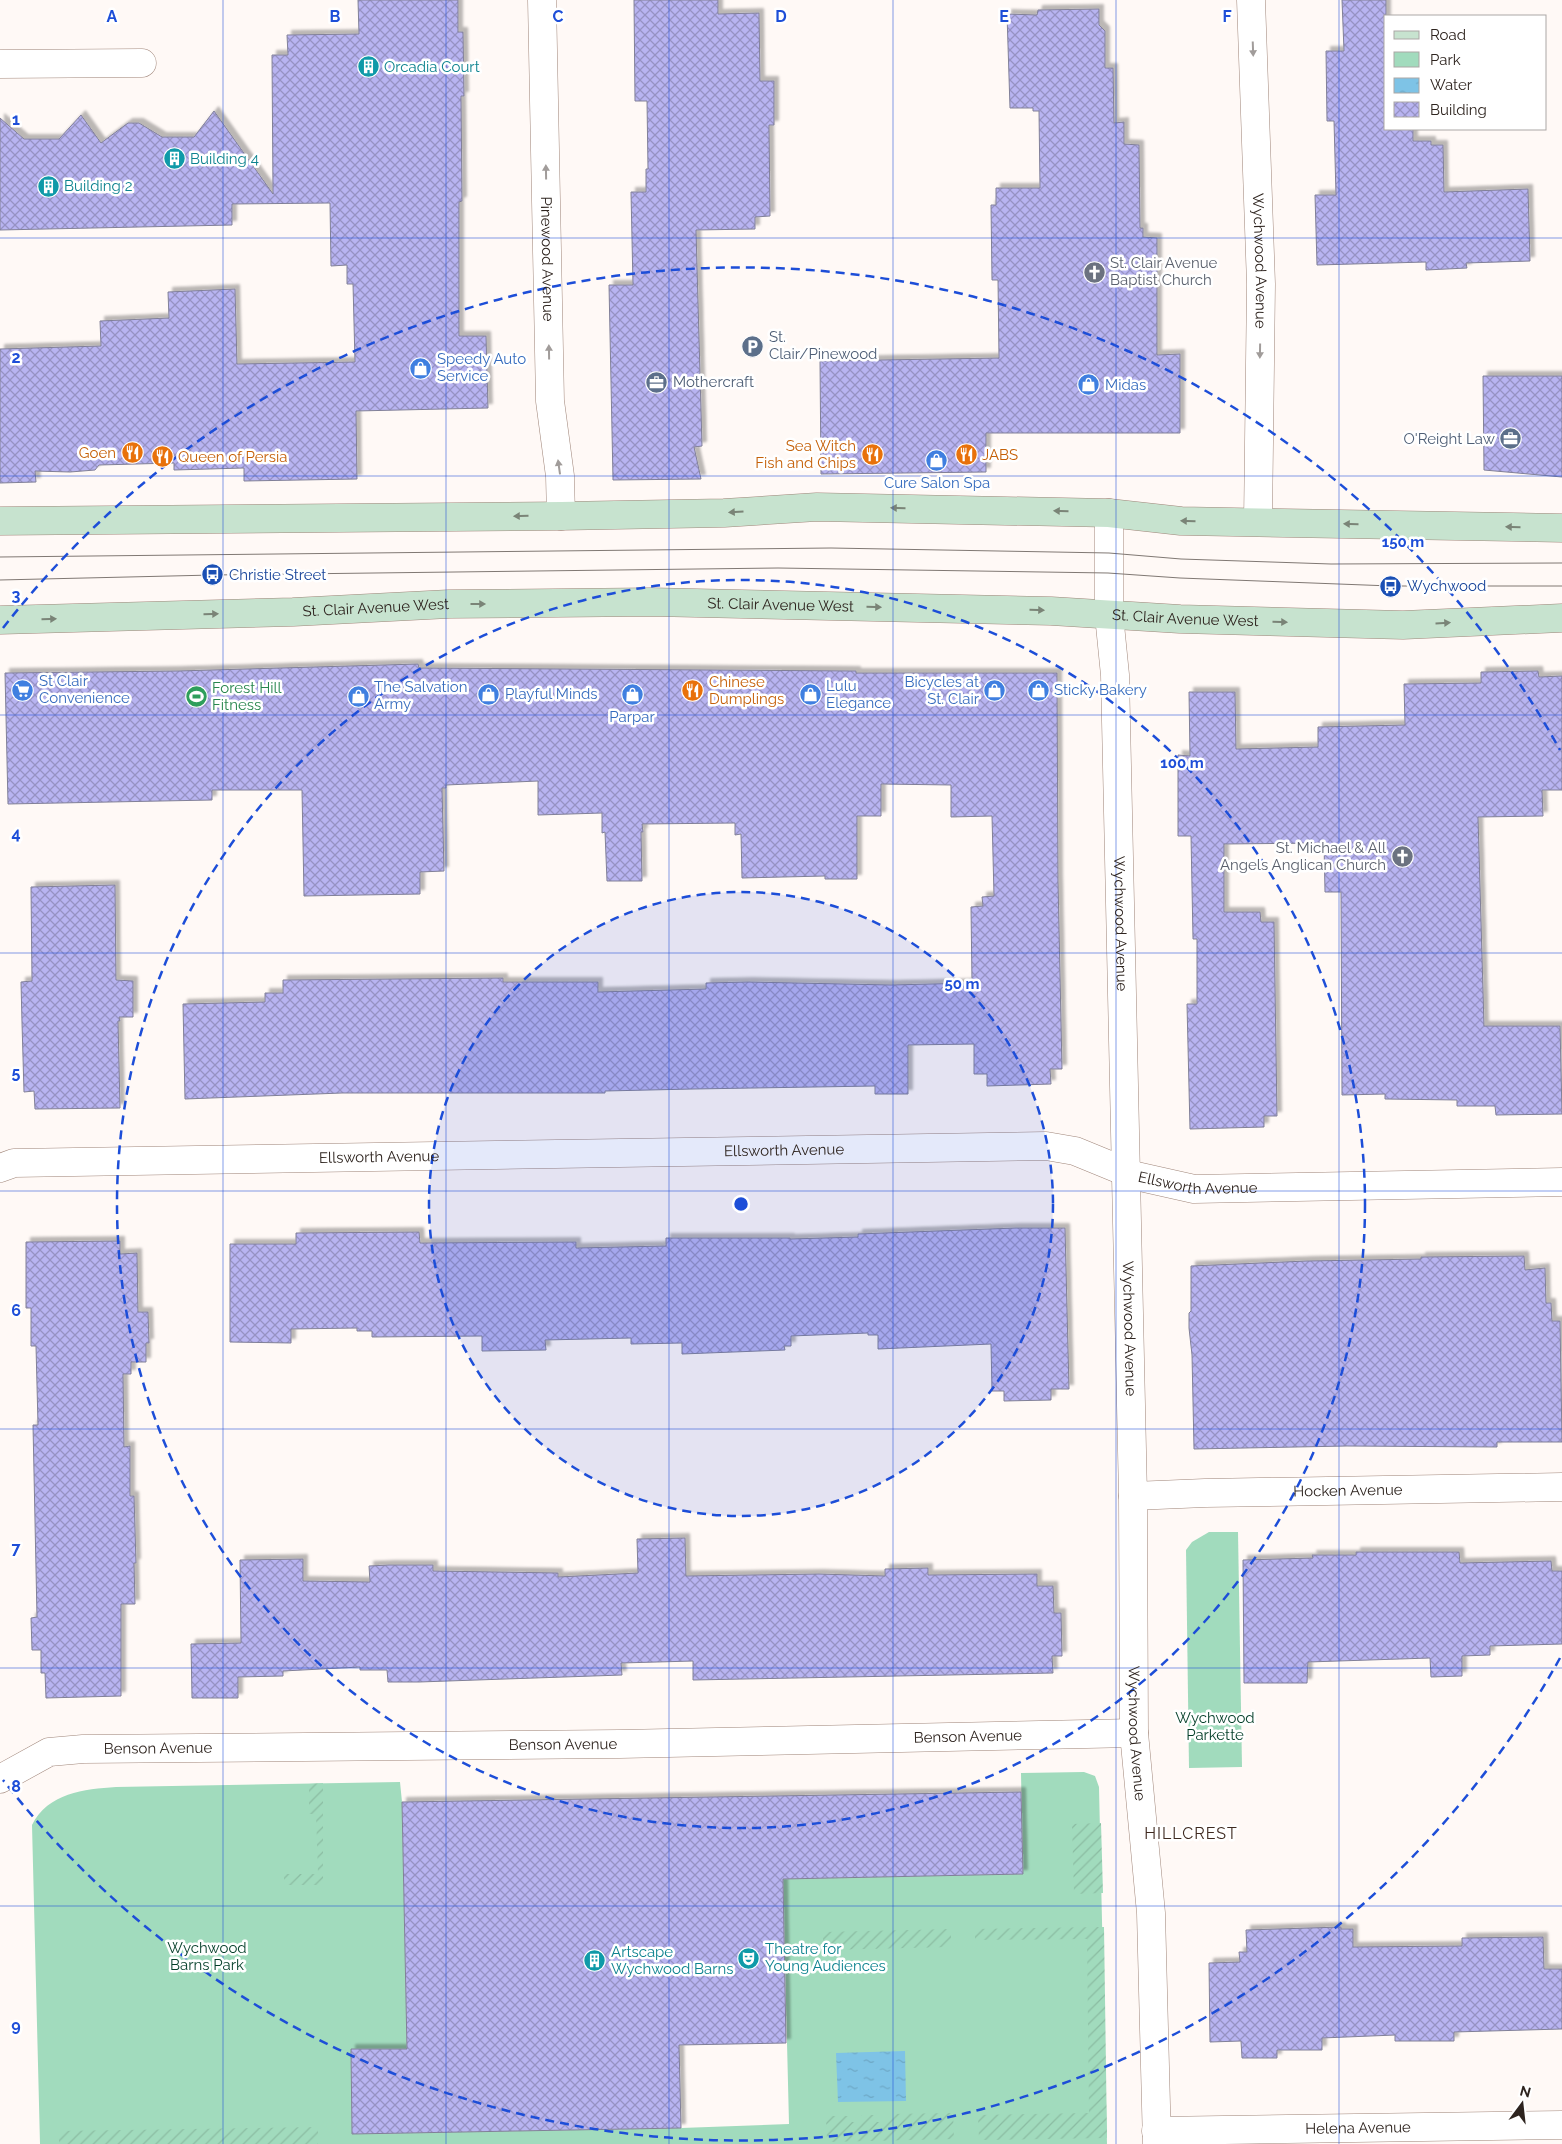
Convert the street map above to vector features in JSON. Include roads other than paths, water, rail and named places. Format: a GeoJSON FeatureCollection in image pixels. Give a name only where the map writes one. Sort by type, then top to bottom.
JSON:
{"type":"FeatureCollection","features":[{"type":"Feature","properties":{"kind":"main road"},"geometry":{"type":"LineString","coordinates":[[0,521],[561,516],[724,513],[809,507],[1109,513],[1182,521],[1562,528]]}},
{"type":"Feature","properties":{"kind":"main road","name":"St. Clair Avenue West"},"geometry":{"type":"LineString","coordinates":[[0,620],[283,612],[449,604],[651,602],[1051,610],[1180,619],[1403,625],[1562,618]]}},
{"type":"Feature","properties":{"kind":"street","name":"Pinewood Avenue"},"geometry":{"type":"LineString","coordinates":[[542,0],[550,401],[560,476],[561,516]]}},
{"type":"Feature","properties":{"kind":"street","name":"Wychwood Avenue"},"geometry":{"type":"LineString","coordinates":[[1251,0],[1261,284],[1258,522]]}},
{"type":"Feature","properties":{"kind":"street"},"geometry":{"type":"LineString","coordinates":[[0,64],[142,63]]}},
{"type":"Feature","properties":{"kind":"street","name":"Wychwood Avenue"},"geometry":{"type":"LineString","coordinates":[[1109,513],[1109,615],[1115,675],[1133,1496],[1134,1733],[1151,1913],[1156,2137]]}},
{"type":"Feature","properties":{"kind":"street","name":"Ellsworth Avenue"},"geometry":{"type":"LineString","coordinates":[[0,1168],[14,1163],[1046,1146],[1075,1151],[1125,1173],[1194,1189],[1562,1182]]}},
{"type":"Feature","properties":{"kind":"street","name":"Hocken Avenue"},"geometry":{"type":"LineString","coordinates":[[1133,1496],[1562,1487]]}},
{"type":"Feature","properties":{"kind":"street","name":"Benson Avenue"},"geometry":{"type":"LineString","coordinates":[[0,1779],[49,1752],[84,1749],[620,1744],[1134,1733]]}},
{"type":"Feature","properties":{"kind":"street","name":"Helena Avenue"},"geometry":{"type":"LineString","coordinates":[[1156,2137],[1562,2125]]}},
{"type":"Feature","properties":{"kind":"water"},"geometry":{"type":"Polygon","coordinates":[[[905,2051],[906,2101],[838,2102],[836,2053],[905,2051]]]}},
{"type":"Feature","properties":{"kind":"tram line"},"geometry":{"type":"LineString","coordinates":[[0,557],[831,548],[1109,553],[1181,559],[1331,564],[1562,563]]}},
{"type":"Feature","properties":{"kind":"tram line"},"geometry":{"type":"LineString","coordinates":[[0,580],[213,575],[778,568],[1108,573],[1180,578],[1391,586],[1562,586]]}},
{"type":"Feature","properties":{"kind":"place","name":"Orcadia Court"},"geometry":{"type":"Point","coordinates":[368,67]}},
{"type":"Feature","properties":{"kind":"place","name":"Building 4"},"geometry":{"type":"Point","coordinates":[174,159]}},
{"type":"Feature","properties":{"kind":"place","name":"Building 2"},"geometry":{"type":"Point","coordinates":[48,186]}},
{"type":"Feature","properties":{"kind":"place","name":"St. Clair Avenue Baptist Church"},"geometry":{"type":"Point","coordinates":[1094,272]}},
{"type":"Feature","properties":{"kind":"place","name":"St. Clair/Pinewood"},"geometry":{"type":"Point","coordinates":[753,346]}},
{"type":"Feature","properties":{"kind":"place","name":"Speedy Auto Service"},"geometry":{"type":"Point","coordinates":[421,368]}},
{"type":"Feature","properties":{"kind":"place","name":"Mothercraft"},"geometry":{"type":"Point","coordinates":[657,382]}},
{"type":"Feature","properties":{"kind":"place","name":"Midas"},"geometry":{"type":"Point","coordinates":[1089,385]}},
{"type":"Feature","properties":{"kind":"place","name":"O'Reight Law"},"geometry":{"type":"Point","coordinates":[1511,439]}},
{"type":"Feature","properties":{"kind":"place","name":"Goen"},"geometry":{"type":"Point","coordinates":[132,453]}},
{"type":"Feature","properties":{"kind":"place","name":"Sea Witch Fish and Chips"},"geometry":{"type":"Point","coordinates":[872,455]}},
{"type":"Feature","properties":{"kind":"place","name":"JABS"},"geometry":{"type":"Point","coordinates":[966,455]}},
{"type":"Feature","properties":{"kind":"place","name":"Queen of Persia"},"geometry":{"type":"Point","coordinates":[162,457]}},
{"type":"Feature","properties":{"kind":"place","name":"Cure Salon Spa"},"geometry":{"type":"Point","coordinates":[937,460]}},
{"type":"Feature","properties":{"kind":"place","name":"Christie Street"},"geometry":{"type":"Point","coordinates":[213,575]}},
{"type":"Feature","properties":{"kind":"place","name":"Wychwood"},"geometry":{"type":"Point","coordinates":[1391,586]}},
{"type":"Feature","properties":{"kind":"place","name":"St Clair Convenience"},"geometry":{"type":"Point","coordinates":[23,690]}},
{"type":"Feature","properties":{"kind":"place","name":"Sticky Bakery"},"geometry":{"type":"Point","coordinates":[1038,690]}},
{"type":"Feature","properties":{"kind":"place","name":"Chinese Dumplings"},"geometry":{"type":"Point","coordinates":[693,691]}},
{"type":"Feature","properties":{"kind":"place","name":"Bicycles at St. Clair"},"geometry":{"type":"Point","coordinates":[995,691]}},
{"type":"Feature","properties":{"kind":"place","name":"Playful Minds"},"geometry":{"type":"Point","coordinates":[489,694]}},
{"type":"Feature","properties":{"kind":"place","name":"Parpar"},"geometry":{"type":"Point","coordinates":[632,694]}},
{"type":"Feature","properties":{"kind":"place","name":"Lulu Elegance"},"geometry":{"type":"Point","coordinates":[810,695]}},
{"type":"Feature","properties":{"kind":"place","name":"The Salvation Army"},"geometry":{"type":"Point","coordinates":[358,696]}},
{"type":"Feature","properties":{"kind":"place","name":"Forest Hill Fitness"},"geometry":{"type":"Point","coordinates":[196,697]}},
{"type":"Feature","properties":{"kind":"place","name":"St. Michael & All Angels Anglican Church"},"geometry":{"type":"Point","coordinates":[1402,857]}},
{"type":"Feature","properties":{"kind":"place","name":"Theatre for Young Audiences"},"geometry":{"type":"Point","coordinates":[749,1958]}},
{"type":"Feature","properties":{"kind":"place","name":"Artscape Wychwood Barns"},"geometry":{"type":"Point","coordinates":[595,1961]}},
{"type":"Feature","properties":{"kind":"district","name":"HILLCREST"},"geometry":{"type":"Point","coordinates":[1191,1833]}},
{"type":"Feature","properties":{"kind":"park label","name":"Wychwood Parkette"},"geometry":{"type":"Point","coordinates":[1215,1726]}},
{"type":"Feature","properties":{"kind":"park label","name":"Wychwood Barns Park"},"geometry":{"type":"Point","coordinates":[207,1956]}}]}
